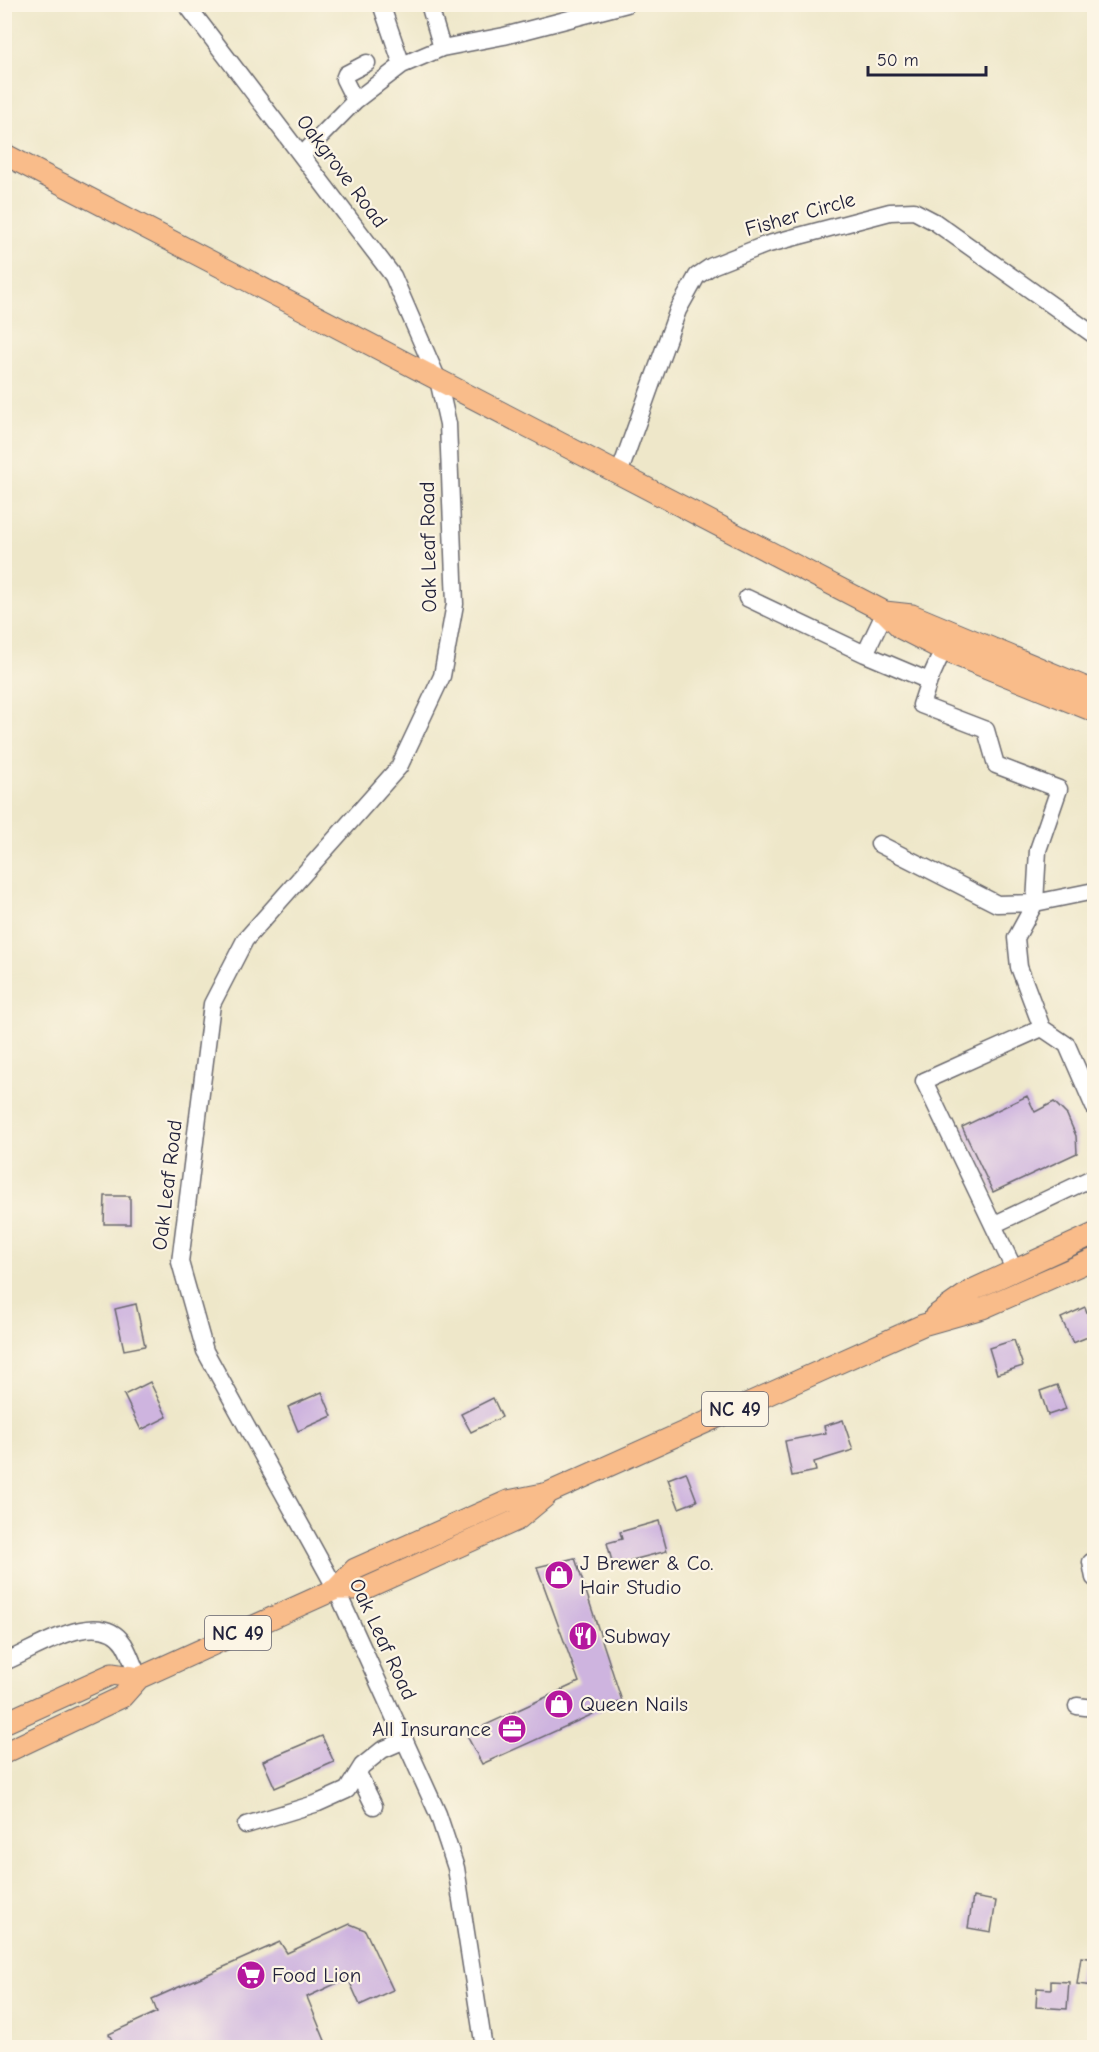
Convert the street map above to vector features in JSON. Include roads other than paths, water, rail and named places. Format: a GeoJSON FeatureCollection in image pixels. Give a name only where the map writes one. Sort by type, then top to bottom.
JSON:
{"type":"FeatureCollection","features":[{"type":"Feature","properties":{"kind":"main road"},"geometry":{"type":"LineString","coordinates":[[4,154],[885,612],[902,629],[943,650],[1095,711]]}},
{"type":"Feature","properties":{"kind":"main road"},"geometry":{"type":"LineString","coordinates":[[885,612],[912,615],[1095,691]]}},
{"type":"Feature","properties":{"kind":"main road","name":"NC 49"},"geometry":{"type":"LineString","coordinates":[[922,1325],[972,1290],[1095,1234]]}},
{"type":"Feature","properties":{"kind":"main road","name":"NC 49"},"geometry":{"type":"LineString","coordinates":[[4,1754],[122,1697],[139,1678],[336,1589],[364,1588],[517,1520],[548,1493],[922,1325],[982,1308],[1095,1259]]}},
{"type":"Feature","properties":{"kind":"main road","name":"NC 49"},"geometry":{"type":"LineString","coordinates":[[4,1723],[112,1674],[139,1678]]}},
{"type":"Feature","properties":{"kind":"street","name":"Oakgrove Road"},"geometry":{"type":"LineString","coordinates":[[186,4],[393,276],[438,380]]}},
{"type":"Feature","properties":{"kind":"street"},"geometry":{"type":"LineString","coordinates":[[381,4],[402,65]]}},
{"type":"Feature","properties":{"kind":"street"},"geometry":{"type":"LineString","coordinates":[[429,4],[442,48]]}},
{"type":"Feature","properties":{"kind":"street"},"geometry":{"type":"LineString","coordinates":[[302,154],[355,101],[402,65],[442,48],[504,36],[627,4]]}},
{"type":"Feature","properties":{"kind":"street"},"geometry":{"type":"LineString","coordinates":[[355,101],[344,80],[346,74],[367,63]]}},
{"type":"Feature","properties":{"kind":"street","name":"Fisher Circle"},"geometry":{"type":"LineString","coordinates":[[619,474],[678,310],[697,276],[712,266],[765,246],[890,212],[914,211],[935,222],[1095,335]]}},
{"type":"Feature","properties":{"kind":"street","name":"Oak Leaf Road"},"geometry":{"type":"LineString","coordinates":[[438,380],[448,424],[455,604],[442,676],[399,767],[245,940],[212,1004],[180,1262],[205,1351],[336,1589],[438,1814],[456,1868],[484,2048]]}},
{"type":"Feature","properties":{"kind":"street"},"geometry":{"type":"LineString","coordinates":[[747,598],[865,654],[929,681]]}},
{"type":"Feature","properties":{"kind":"street"},"geometry":{"type":"LineString","coordinates":[[865,654],[885,612]]}},
{"type":"Feature","properties":{"kind":"street"},"geometry":{"type":"LineString","coordinates":[[943,650],[921,705],[986,730],[996,765],[1059,789],[1038,850],[1035,903],[1016,938],[1019,967],[1042,1028],[1067,1045],[1095,1107]]}},
{"type":"Feature","properties":{"kind":"street"},"geometry":{"type":"LineString","coordinates":[[879,844],[997,904],[1035,903],[1095,891]]}},
{"type":"Feature","properties":{"kind":"street"},"geometry":{"type":"LineString","coordinates":[[1015,1271],[924,1082],[1042,1028]]}},
{"type":"Feature","properties":{"kind":"street"},"geometry":{"type":"LineString","coordinates":[[993,1225],[1095,1177]]}},
{"type":"Feature","properties":{"kind":"street"},"geometry":{"type":"LineString","coordinates":[[1091,1562],[1095,1578]]}},
{"type":"Feature","properties":{"kind":"street"},"geometry":{"type":"LineString","coordinates":[[4,1662],[91,1626],[107,1629],[123,1642],[139,1678]]}},
{"type":"Feature","properties":{"kind":"street"},"geometry":{"type":"LineString","coordinates":[[1077,1706],[1095,1708]]}},
{"type":"Feature","properties":{"kind":"street"},"geometry":{"type":"LineString","coordinates":[[246,1825],[318,1803],[347,1790],[362,1766],[382,1750],[405,1740]]}},
{"type":"Feature","properties":{"kind":"street"},"geometry":{"type":"LineString","coordinates":[[358,1773],[374,1806]]}},
{"type":"Feature","properties":{"kind":"place","name":"J Brewer & Co. Hair Studio"},"geometry":{"type":"Point","coordinates":[559,1575]}},
{"type":"Feature","properties":{"kind":"place","name":"Subway"},"geometry":{"type":"Point","coordinates":[583,1636]}},
{"type":"Feature","properties":{"kind":"place","name":"Queen Nails"},"geometry":{"type":"Point","coordinates":[559,1704]}},
{"type":"Feature","properties":{"kind":"place","name":"All Insurance"},"geometry":{"type":"Point","coordinates":[512,1729]}},
{"type":"Feature","properties":{"kind":"place","name":"Food Lion"},"geometry":{"type":"Point","coordinates":[251,1975]}}]}
